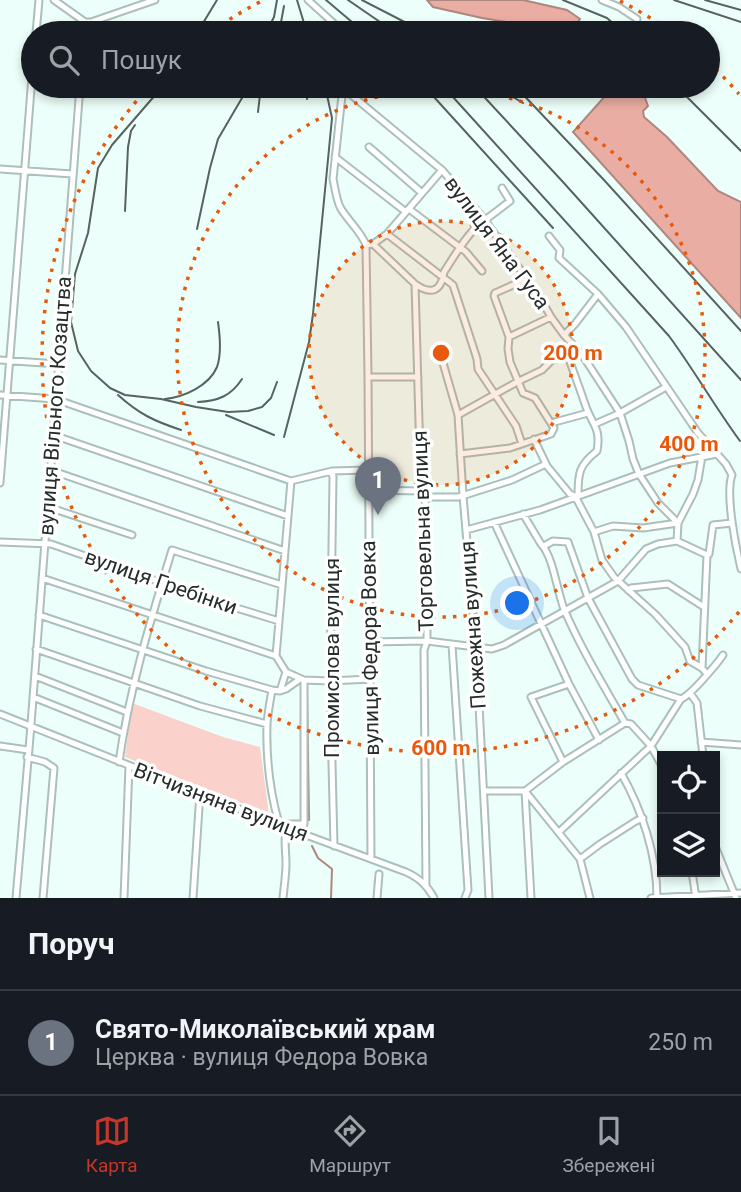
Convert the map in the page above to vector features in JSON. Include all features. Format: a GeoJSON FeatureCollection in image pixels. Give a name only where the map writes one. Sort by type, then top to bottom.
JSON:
{"type":"FeatureCollection","features":[{"type":"Feature","properties":{"kind":"street"},"geometry":{"type":"LineString","coordinates":[[37,21],[38,0]]}},
{"type":"Feature","properties":{"kind":"street"},"geometry":{"type":"LineString","coordinates":[[54,0],[84,21]]}},
{"type":"Feature","properties":{"kind":"street"},"geometry":{"type":"LineString","coordinates":[[94,21],[155,0]]}},
{"type":"Feature","properties":{"kind":"street"},"geometry":{"type":"LineString","coordinates":[[308,0],[331,21]]}},
{"type":"Feature","properties":{"kind":"street"},"geometry":{"type":"LineString","coordinates":[[602,0],[637,19]]}},
{"type":"Feature","properties":{"kind":"street"},"geometry":{"type":"LineString","coordinates":[[0,483],[3,395],[10,361],[30,98]]}},
{"type":"Feature","properties":{"kind":"street","name":"вулиця Вільного Козацтва"},"geometry":{"type":"LineString","coordinates":[[16,898],[79,98]]}},
{"type":"Feature","properties":{"kind":"street"},"geometry":{"type":"LineString","coordinates":[[342,98],[333,178],[335,194],[366,246],[387,234],[442,170]]}},
{"type":"Feature","properties":{"kind":"street","name":"вулиця Яна Гуса"},"geometry":{"type":"LineString","coordinates":[[356,98],[442,170],[485,220],[620,412],[639,474],[658,503],[678,523]]}},
{"type":"Feature","properties":{"kind":"street"},"geometry":{"type":"LineString","coordinates":[[369,147],[422,193]]}},
{"type":"Feature","properties":{"kind":"street"},"geometry":{"type":"LineString","coordinates":[[335,157],[466,252],[482,271]]}},
{"type":"Feature","properties":{"kind":"street"},"geometry":{"type":"LineString","coordinates":[[0,169],[72,174]]}},
{"type":"Feature","properties":{"kind":"street"},"geometry":{"type":"LineString","coordinates":[[373,244],[415,284],[424,290],[432,291],[439,287],[444,272],[473,231],[510,201],[502,188]]}},
{"type":"Feature","properties":{"kind":"street"},"geometry":{"type":"LineString","coordinates":[[387,234],[453,285],[478,369],[516,426],[522,444]]}},
{"type":"Feature","properties":{"kind":"street"},"geometry":{"type":"LineString","coordinates":[[549,236],[560,250],[559,258],[598,294],[626,327],[698,433],[726,464],[732,475],[741,480]]}},
{"type":"Feature","properties":{"kind":"street","name":"вулиця Федора Вовка"},"geometry":{"type":"LineString","coordinates":[[366,246],[371,859]]}},
{"type":"Feature","properties":{"kind":"street"},"geometry":{"type":"LineString","coordinates":[[460,454],[510,447],[553,433],[554,428],[535,398],[523,393],[517,382],[510,362],[509,337],[494,295],[526,277]]}},
{"type":"Feature","properties":{"kind":"street","name":"Торговельна вулиця"},"geometry":{"type":"LineString","coordinates":[[415,284],[421,491],[425,497],[427,547],[427,641],[424,650],[426,885]]}},
{"type":"Feature","properties":{"kind":"street"},"geometry":{"type":"LineString","coordinates":[[564,335],[598,294]]}},
{"type":"Feature","properties":{"kind":"street"},"geometry":{"type":"LineString","coordinates":[[509,337],[551,317]]}},
{"type":"Feature","properties":{"kind":"street"},"geometry":{"type":"LineString","coordinates":[[458,415],[542,370],[551,361],[567,353],[572,343]]}},
{"type":"Feature","properties":{"kind":"street"},"geometry":{"type":"LineString","coordinates":[[567,353],[589,414],[596,424],[599,440],[597,451],[585,460],[578,477],[577,496],[594,532],[602,561],[618,581],[656,615],[685,647],[690,661],[704,671]]}},
{"type":"Feature","properties":{"kind":"street","name":"Пожежна вулиця"},"geometry":{"type":"LineString","coordinates":[[441,356],[458,415],[476,648],[489,898]]}},
{"type":"Feature","properties":{"kind":"street"},"geometry":{"type":"LineString","coordinates":[[0,360],[58,364]]}},
{"type":"Feature","properties":{"kind":"street"},"geometry":{"type":"LineString","coordinates":[[368,377],[418,377]]}},
{"type":"Feature","properties":{"kind":"street"},"geometry":{"type":"LineString","coordinates":[[596,424],[666,387]]}},
{"type":"Feature","properties":{"kind":"street"},"geometry":{"type":"LineString","coordinates":[[3,395],[55,399],[290,481],[332,471],[368,470]]}},
{"type":"Feature","properties":{"kind":"street"},"geometry":{"type":"LineString","coordinates":[[551,423],[589,414]]}},
{"type":"Feature","properties":{"kind":"street"},"geometry":{"type":"LineString","coordinates":[[53,435],[288,516]]}},
{"type":"Feature","properties":{"kind":"street"},"geometry":{"type":"LineString","coordinates":[[534,439],[546,464],[570,494],[577,496]]}},
{"type":"Feature","properties":{"kind":"street"},"geometry":{"type":"LineString","coordinates":[[466,530],[540,510],[670,463],[717,454]]}},
{"type":"Feature","properties":{"kind":"street"},"geometry":{"type":"LineString","coordinates":[[677,541],[678,523],[693,495],[702,456]]}},
{"type":"Feature","properties":{"kind":"street"},"geometry":{"type":"LineString","coordinates":[[425,497],[463,496],[512,480],[546,464]]}},
{"type":"Feature","properties":{"kind":"street"},"geometry":{"type":"LineString","coordinates":[[50,470],[285,551]]}},
{"type":"Feature","properties":{"kind":"street","name":"Промислова вулиця"},"geometry":{"type":"LineString","coordinates":[[332,471],[330,681],[334,846]]}},
{"type":"Feature","properties":{"kind":"street"},"geometry":{"type":"LineString","coordinates":[[732,475],[729,482],[732,523],[741,569]]}},
{"type":"Feature","properties":{"kind":"street"},"geometry":{"type":"LineString","coordinates":[[290,481],[276,656],[286,672],[302,679],[370,679]]}},
{"type":"Feature","properties":{"kind":"street"},"geometry":{"type":"LineString","coordinates":[[368,490],[421,491]]}},
{"type":"Feature","properties":{"kind":"street"},"geometry":{"type":"LineString","coordinates":[[48,507],[132,535]]}},
{"type":"Feature","properties":{"kind":"street"},"geometry":{"type":"LineString","coordinates":[[523,514],[544,546],[565,611],[593,668],[625,723]]}},
{"type":"Feature","properties":{"kind":"street"},"geometry":{"type":"LineString","coordinates":[[494,522],[569,684],[599,740]]}},
{"type":"Feature","properties":{"kind":"street"},"geometry":{"type":"LineString","coordinates":[[594,532],[613,526],[643,528],[678,523]]}},
{"type":"Feature","properties":{"kind":"street"},"geometry":{"type":"LineString","coordinates":[[559,832],[650,746],[681,699],[690,693],[704,671],[706,555],[709,554],[714,524],[732,523]]}},
{"type":"Feature","properties":{"kind":"street"},"geometry":{"type":"LineString","coordinates":[[544,546],[553,541],[568,542],[588,598],[632,679],[638,685],[681,699]]}},
{"type":"Feature","properties":{"kind":"street"},"geometry":{"type":"LineString","coordinates":[[370,642],[427,641],[492,649],[504,645],[618,581],[646,549],[677,541],[706,555]]}},
{"type":"Feature","properties":{"kind":"street","name":"вулиця Гребінки"},"geometry":{"type":"LineString","coordinates":[[0,542],[51,544],[279,621]]}},
{"type":"Feature","properties":{"kind":"street"},"geometry":{"type":"LineString","coordinates":[[119,762],[134,683],[172,550],[282,585]]}},
{"type":"Feature","properties":{"kind":"street"},"geometry":{"type":"LineString","coordinates":[[42,579],[276,656]]}},
{"type":"Feature","properties":{"kind":"street"},"geometry":{"type":"LineString","coordinates":[[628,590],[668,584],[704,607]]}},
{"type":"Feature","properties":{"kind":"street"},"geometry":{"type":"LineString","coordinates":[[39,615],[206,671],[272,690],[286,689],[302,679]]}},
{"type":"Feature","properties":{"kind":"street"},"geometry":{"type":"LineString","coordinates":[[453,645],[468,890],[466,898]]}},
{"type":"Feature","properties":{"kind":"street"},"geometry":{"type":"LineString","coordinates":[[36,649],[200,706],[267,724]]}},
{"type":"Feature","properties":{"kind":"street"},"geometry":{"type":"LineString","coordinates":[[704,671],[716,666],[723,655]]}},
{"type":"Feature","properties":{"kind":"street"},"geometry":{"type":"LineString","coordinates":[[280,691],[286,672]]}},
{"type":"Feature","properties":{"kind":"street"},"geometry":{"type":"LineString","coordinates":[[35,676],[127,712]]}},
{"type":"Feature","properties":{"kind":"street"},"geometry":{"type":"LineString","coordinates":[[283,898],[288,824],[304,824],[302,679]]}},
{"type":"Feature","properties":{"kind":"street"},"geometry":{"type":"LineString","coordinates":[[563,762],[531,697],[569,684]]}},
{"type":"Feature","properties":{"kind":"street"},"geometry":{"type":"LineString","coordinates":[[272,690],[267,724],[269,771],[279,824]]}},
{"type":"Feature","properties":{"kind":"street"},"geometry":{"type":"LineString","coordinates":[[690,693],[697,703],[702,751]]}},
{"type":"Feature","properties":{"kind":"street"},"geometry":{"type":"LineString","coordinates":[[33,697],[123,733]]}},
{"type":"Feature","properties":{"kind":"street","name":"Вітчизняна вулиця"},"geometry":{"type":"LineString","coordinates":[[0,714],[287,828],[406,872],[426,885],[434,898]]}},
{"type":"Feature","properties":{"kind":"street"},"geometry":{"type":"LineString","coordinates":[[484,791],[525,791],[563,762],[625,723],[631,724],[657,758]]}},
{"type":"Feature","properties":{"kind":"street"},"geometry":{"type":"LineString","coordinates":[[701,742],[741,745]]}},
{"type":"Feature","properties":{"kind":"street"},"geometry":{"type":"LineString","coordinates":[[0,746],[28,753],[54,768],[43,898]]}},
{"type":"Feature","properties":{"kind":"street"},"geometry":{"type":"LineString","coordinates":[[124,898],[129,766]]}},
{"type":"Feature","properties":{"kind":"street"},"geometry":{"type":"LineString","coordinates":[[621,773],[643,818],[657,882],[657,898]]}},
{"type":"Feature","properties":{"kind":"street"},"geometry":{"type":"LineString","coordinates":[[525,791],[580,859],[590,898]]}},
{"type":"Feature","properties":{"kind":"street"},"geometry":{"type":"LineString","coordinates":[[525,791],[530,898]]}},
{"type":"Feature","properties":{"kind":"street"},"geometry":{"type":"LineString","coordinates":[[193,898],[201,793]]}},
{"type":"Feature","properties":{"kind":"street"},"geometry":{"type":"LineString","coordinates":[[580,859],[643,818]]}},
{"type":"Feature","properties":{"kind":"street"},"geometry":{"type":"LineString","coordinates":[[651,898],[737,895],[720,857]]}},
{"type":"Feature","properties":{"kind":"street"},"geometry":{"type":"LineString","coordinates":[[377,898],[379,874]]}},
{"type":"Feature","properties":{"kind":"street"},"geometry":{"type":"LineString","coordinates":[[693,877],[696,897]]}},
{"type":"Feature","properties":{"kind":"shaded area"},"geometry":{"type":"Polygon","coordinates":[[[427,0],[523,0],[567,10],[580,19],[500,21],[433,7],[427,0]]]}},
{"type":"Feature","properties":{"kind":"shaded area"},"geometry":{"type":"Polygon","coordinates":[[[603,98],[645,98],[648,106],[643,111],[644,117],[667,137],[718,191],[741,202],[741,318],[573,132],[603,98]]]}},
{"type":"Feature","properties":{"kind":"shaded area"},"geometry":{"type":"Polygon","coordinates":[[[132,703],[223,737],[260,747],[269,814],[125,757],[132,703]]]}},
{"type":"Feature","properties":{"kind":"waterway"},"geometry":{"type":"LineString","coordinates":[[307,688],[309,820]]}},
{"type":"Feature","properties":{"kind":"waterway"},"geometry":{"type":"LineString","coordinates":[[312,846],[318,858],[332,869],[331,898]]}},
{"type":"Feature","properties":{"kind":"railway"},"geometry":{"type":"LineString","coordinates":[[204,21],[217,0]]}},
{"type":"Feature","properties":{"kind":"railway"},"geometry":{"type":"LineString","coordinates":[[272,21],[277,0]]}},
{"type":"Feature","properties":{"kind":"railway"},"geometry":{"type":"LineString","coordinates":[[297,0],[303,21]]}},
{"type":"Feature","properties":{"kind":"railway"},"geometry":{"type":"LineString","coordinates":[[326,0],[351,21]]}},
{"type":"Feature","properties":{"kind":"railway"},"geometry":{"type":"LineString","coordinates":[[348,0],[379,21]]}},
{"type":"Feature","properties":{"kind":"railway"},"geometry":{"type":"LineString","coordinates":[[362,0],[403,21]]}},
{"type":"Feature","properties":{"kind":"railway"},"geometry":{"type":"LineString","coordinates":[[563,0],[610,21]]}},
{"type":"Feature","properties":{"kind":"railway"},"geometry":{"type":"LineString","coordinates":[[674,0],[741,22]]}},
{"type":"Feature","properties":{"kind":"railway"},"geometry":{"type":"LineString","coordinates":[[705,0],[741,10]]}},
{"type":"Feature","properties":{"kind":"railway"},"geometry":{"type":"LineString","coordinates":[[281,21],[284,6]]}},
{"type":"Feature","properties":{"kind":"railway"},"geometry":{"type":"LineString","coordinates":[[153,98],[112,145],[98,168],[88,233],[75,274],[71,322],[78,351],[91,371],[110,388],[125,395],[228,412],[262,407],[271,398],[277,382]]}},
{"type":"Feature","properties":{"kind":"railway"},"geometry":{"type":"LineString","coordinates":[[197,229],[218,139],[242,98]]}},
{"type":"Feature","properties":{"kind":"railway"},"geometry":{"type":"LineString","coordinates":[[258,112],[260,98]]}},
{"type":"Feature","properties":{"kind":"railway"},"geometry":{"type":"LineString","coordinates":[[284,437],[309,342],[313,314],[332,118],[328,98]]}},
{"type":"Feature","properties":{"kind":"railway"},"geometry":{"type":"LineString","coordinates":[[435,98],[553,228]]}},
{"type":"Feature","properties":{"kind":"railway"},"geometry":{"type":"LineString","coordinates":[[454,98],[669,336],[740,441]]}},
{"type":"Feature","properties":{"kind":"railway"},"geometry":{"type":"LineString","coordinates":[[485,98],[741,380]]}},
{"type":"Feature","properties":{"kind":"railway"},"geometry":{"type":"LineString","coordinates":[[515,98],[523,103]]}},
{"type":"Feature","properties":{"kind":"railway"},"geometry":{"type":"LineString","coordinates":[[526,98],[741,331]]}},
{"type":"Feature","properties":{"kind":"railway"},"geometry":{"type":"LineString","coordinates":[[688,98],[741,151]]}},
{"type":"Feature","properties":{"kind":"railway"},"geometry":{"type":"LineString","coordinates":[[125,211],[128,147],[135,125]]}},
{"type":"Feature","properties":{"kind":"railway"},"geometry":{"type":"LineString","coordinates":[[165,399],[195,389],[213,374],[220,356],[218,322]]}},
{"type":"Feature","properties":{"kind":"railway"},"geometry":{"type":"LineString","coordinates":[[198,402],[223,396],[233,390],[242,379]]}},
{"type":"Feature","properties":{"kind":"railway"},"geometry":{"type":"LineString","coordinates":[[118,395],[147,416],[181,430]]}},
{"type":"Feature","properties":{"kind":"railway"},"geometry":{"type":"LineString","coordinates":[[226,415],[274,435]]}},
{"type":"Feature","properties":{"kind":"place","name":"Свято-Миколаївський храм"},"geometry":{"type":"Point","coordinates":[378,515]}}]}
